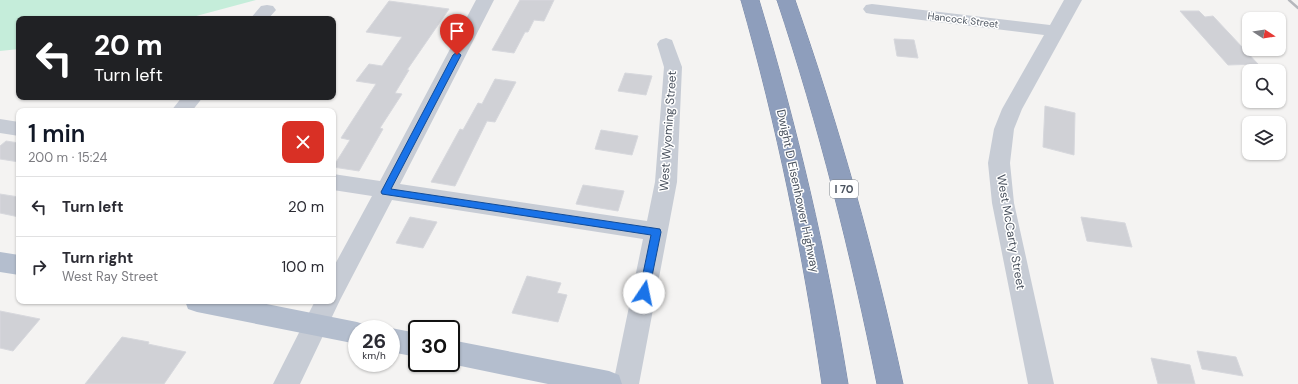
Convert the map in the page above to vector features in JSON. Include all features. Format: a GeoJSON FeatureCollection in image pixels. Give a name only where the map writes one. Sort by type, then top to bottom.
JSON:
{"type":"FeatureCollection","features":[{"type":"Feature","properties":{"kind":"highway","name":"Dwight D Eisenhower Highway"},"geometry":{"type":"LineString","coordinates":[[750,0],[767,55],[797,182],[834,377]]}},
{"type":"Feature","properties":{"kind":"highway","name":"I 70"},"geometry":{"type":"LineString","coordinates":[[786,0],[819,97],[841,177],[874,306],[890,383]]}},
{"type":"Feature","properties":{"kind":"main road"},"geometry":{"type":"LineString","coordinates":[[0,262],[16,265]]}},
{"type":"Feature","properties":{"kind":"main road"},"geometry":{"type":"LineString","coordinates":[[212,304],[348,331]]}},
{"type":"Feature","properties":{"kind":"main road"},"geometry":{"type":"LineString","coordinates":[[460,354],[609,384]]}},
{"type":"Feature","properties":{"kind":"street"},"geometry":{"type":"LineString","coordinates":[[336,286],[485,0]]}},
{"type":"Feature","properties":{"kind":"street","name":"West McCarty Street"},"geometry":{"type":"LineString","coordinates":[[1041,384],[1003,203],[999,163],[1004,129],[1012,109],[1073,0]]}},
{"type":"Feature","properties":{"kind":"street","name":"Hancock Street"},"geometry":{"type":"LineString","coordinates":[[872,9],[1054,32]]}},
{"type":"Feature","properties":{"kind":"street","name":"West Wyoming Street"},"geometry":{"type":"LineString","coordinates":[[626,384],[666,182],[673,66],[666,44]]}},
{"type":"Feature","properties":{"kind":"street"},"geometry":{"type":"LineString","coordinates":[[184,108],[190,100]]}},
{"type":"Feature","properties":{"kind":"street"},"geometry":{"type":"LineString","coordinates":[[0,126],[16,129]]}},
{"type":"Feature","properties":{"kind":"street"},"geometry":{"type":"LineString","coordinates":[[336,183],[385,192],[657,232]]}},
{"type":"Feature","properties":{"kind":"street"},"geometry":{"type":"LineString","coordinates":[[286,384],[326,304]]}},
{"type":"Feature","properties":{"kind":"green space"},"geometry":{"type":"Polygon","coordinates":[[[0,0],[256,0],[196,16],[16,16],[16,49],[0,51],[0,0]]]}},
{"type":"Feature","properties":{"kind":"building"},"geometry":{"type":"Polygon","coordinates":[[[520,0],[554,0],[544,21],[534,20],[528,32],[525,32],[514,53],[492,50],[520,0]]]}},
{"type":"Feature","properties":{"kind":"building"},"geometry":{"type":"Polygon","coordinates":[[[389,1],[449,9],[407,70],[409,70],[395,93],[402,94],[380,128],[383,129],[359,171],[336,167],[336,162],[350,140],[341,138],[376,84],[356,81],[369,64],[382,66],[402,37],[366,32],[389,1]]]}},
{"type":"Feature","properties":{"kind":"building"},"geometry":{"type":"Polygon","coordinates":[[[1180,11],[1199,11],[1205,17],[1213,16],[1242,47],[1242,56],[1250,56],[1258,64],[1228,65],[1180,11]]]}},
{"type":"Feature","properties":{"kind":"building"},"geometry":{"type":"Polygon","coordinates":[[[894,39],[914,40],[918,58],[897,56],[894,39]]]}},
{"type":"Feature","properties":{"kind":"building"},"geometry":{"type":"Polygon","coordinates":[[[625,73],[652,76],[646,95],[618,91],[625,73]]]}},
{"type":"Feature","properties":{"kind":"building"},"geometry":{"type":"Polygon","coordinates":[[[495,79],[516,82],[495,122],[487,121],[455,186],[431,182],[460,129],[463,130],[478,103],[482,104],[495,79]]]}},
{"type":"Feature","properties":{"kind":"building"},"geometry":{"type":"Polygon","coordinates":[[[1045,106],[1075,113],[1074,155],[1043,147],[1045,106]]]}},
{"type":"Feature","properties":{"kind":"building"},"geometry":{"type":"Polygon","coordinates":[[[601,130],[638,136],[632,155],[595,149],[601,130]]]}},
{"type":"Feature","properties":{"kind":"building"},"geometry":{"type":"Polygon","coordinates":[[[6,141],[16,143],[16,162],[0,159],[0,146],[6,141]]]}},
{"type":"Feature","properties":{"kind":"building"},"geometry":{"type":"Polygon","coordinates":[[[583,185],[624,191],[618,211],[576,204],[583,185]]]}},
{"type":"Feature","properties":{"kind":"building"},"geometry":{"type":"Polygon","coordinates":[[[0,194],[16,197],[16,216],[0,213],[0,194]]]}},
{"type":"Feature","properties":{"kind":"building"},"geometry":{"type":"Polygon","coordinates":[[[410,217],[437,222],[423,248],[396,243],[410,217]]]}},
{"type":"Feature","properties":{"kind":"building"},"geometry":{"type":"Polygon","coordinates":[[[1081,217],[1125,223],[1132,247],[1087,241],[1081,217]]]}},
{"type":"Feature","properties":{"kind":"building"},"geometry":{"type":"Polygon","coordinates":[[[527,276],[561,283],[557,293],[567,295],[558,322],[512,313],[527,276]]]}},
{"type":"Feature","properties":{"kind":"building"},"geometry":{"type":"Polygon","coordinates":[[[0,311],[40,319],[13,351],[0,348],[0,311]]]}},
{"type":"Feature","properties":{"kind":"building"},"geometry":{"type":"Polygon","coordinates":[[[122,337],[149,342],[148,344],[186,352],[164,384],[85,384],[122,337]]]}},
{"type":"Feature","properties":{"kind":"building"},"geometry":{"type":"Polygon","coordinates":[[[1197,351],[1236,357],[1243,376],[1202,369],[1197,351]]]}},
{"type":"Feature","properties":{"kind":"building"},"geometry":{"type":"Polygon","coordinates":[[[1151,358],[1190,365],[1195,384],[1158,384],[1151,358]]]}},
{"type":"Feature","properties":{"kind":"railway"},"geometry":{"type":"LineString","coordinates":[[1289,0],[1298,8]]}},
{"type":"Feature","properties":{"kind":"route"},"geometry":{"type":"LineString","coordinates":[[457,55],[385,192],[657,232],[644,293]]}}]}
